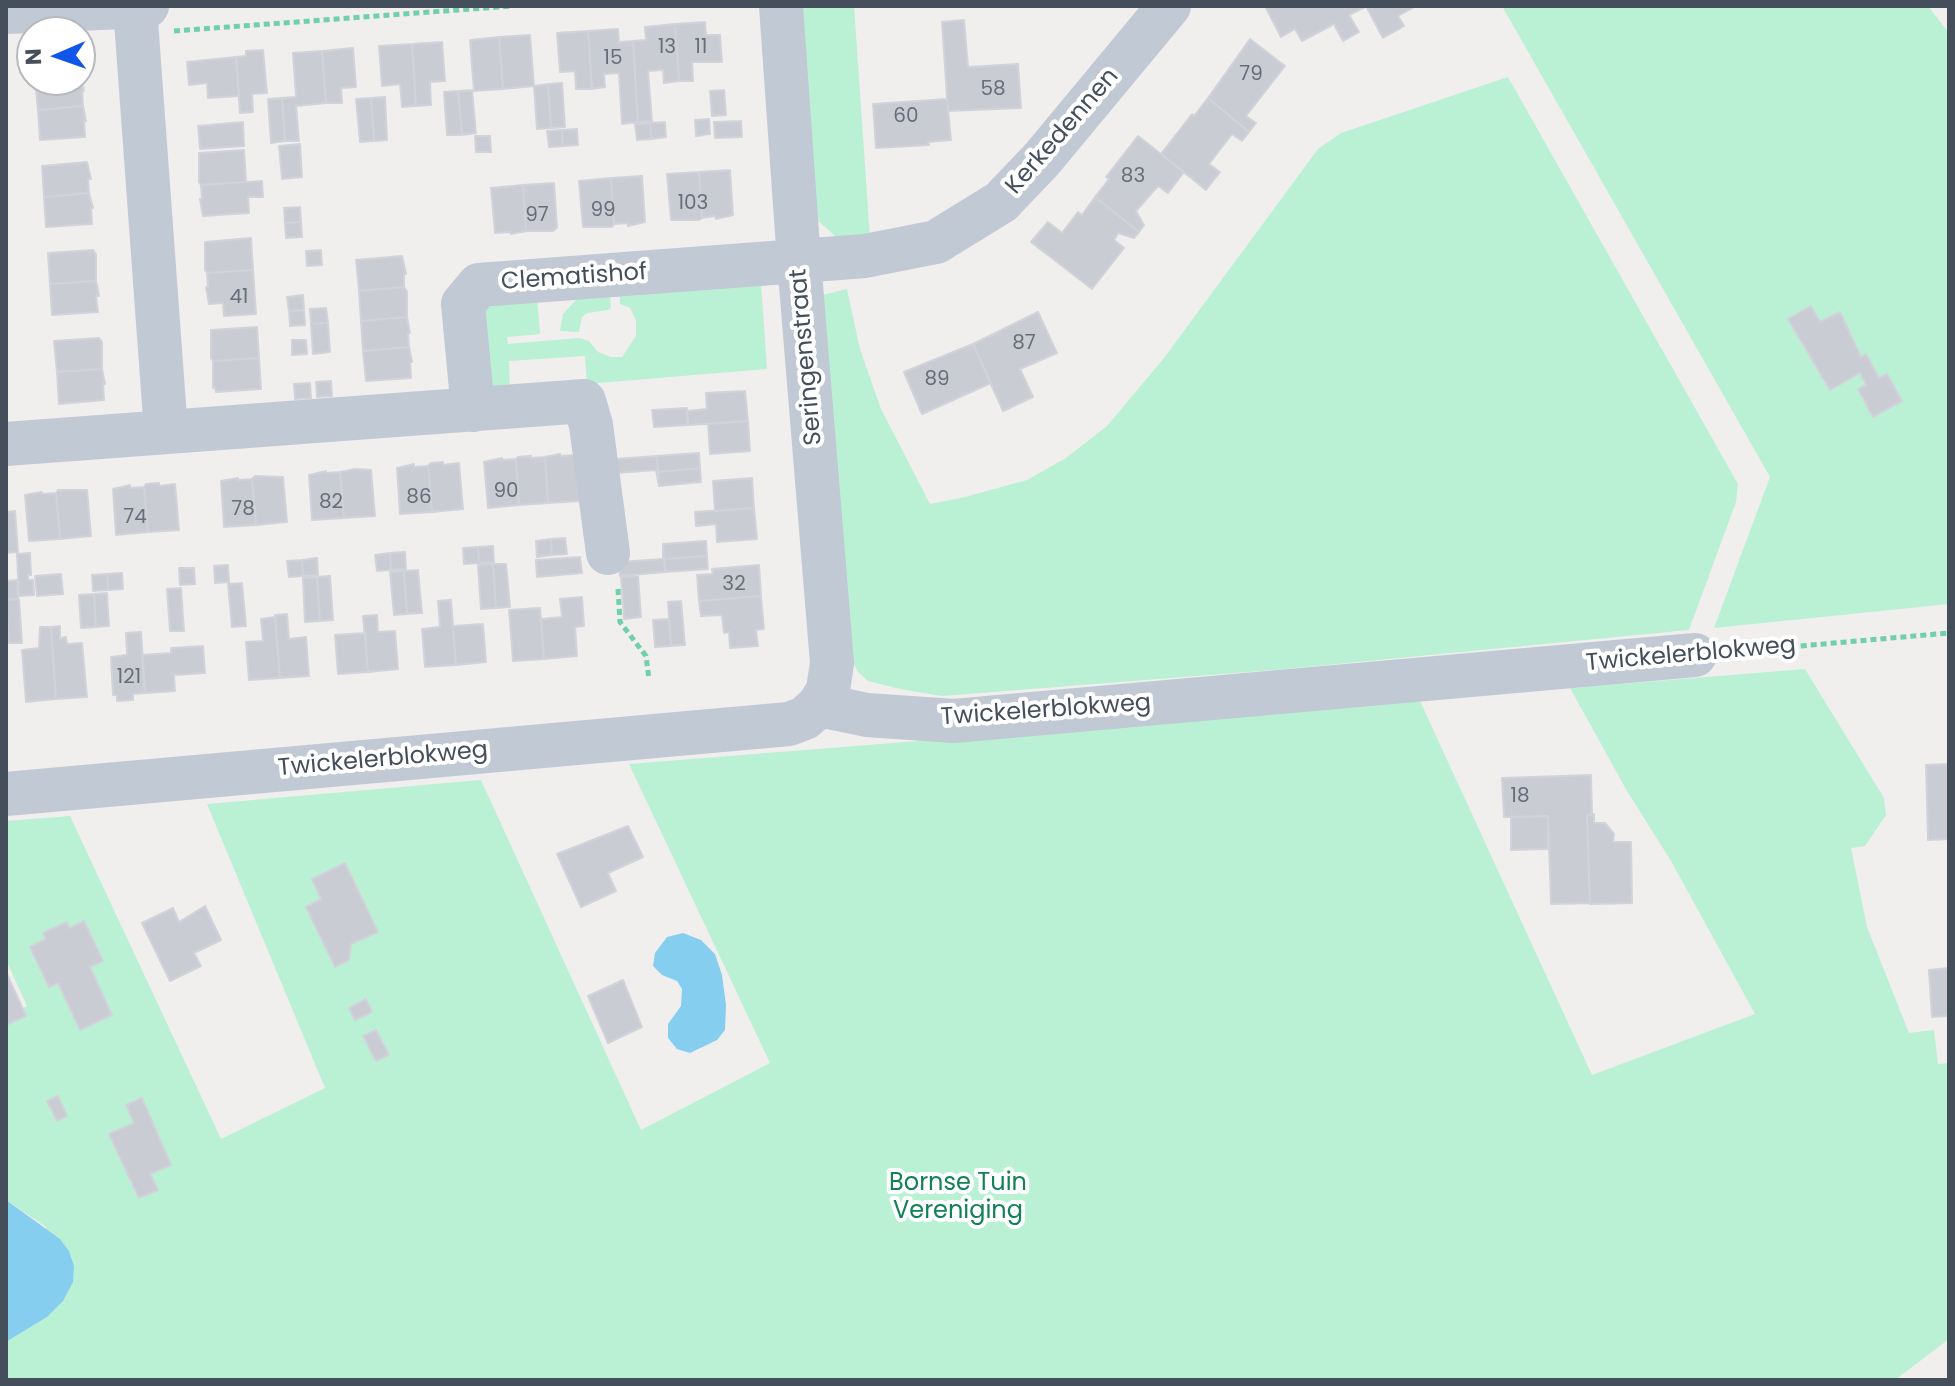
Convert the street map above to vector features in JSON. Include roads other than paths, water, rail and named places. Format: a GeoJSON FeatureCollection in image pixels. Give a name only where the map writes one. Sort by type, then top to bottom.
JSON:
{"type":"FeatureCollection","features":[{"type":"Feature","properties":{"kind":"street","name":"Seringenstraat"},"geometry":{"type":"LineString","coordinates":[[781,6],[832,663],[828,690],[819,705]]}},
{"type":"Feature","properties":{"kind":"street","name":"Kerkedennen"},"geometry":{"type":"LineString","coordinates":[[799,261],[865,256],[936,242],[1001,202],[1042,159],[1169,6]]}},
{"type":"Feature","properties":{"kind":"street"},"geometry":{"type":"LineString","coordinates":[[6,12],[140,16],[166,432]]}},
{"type":"Feature","properties":{"kind":"street","name":"Clematishof"},"geometry":{"type":"LineString","coordinates":[[473,410],[463,304],[479,285],[799,261]]}},
{"type":"Feature","properties":{"kind":"street"},"geometry":{"type":"LineString","coordinates":[[6,444],[584,401],[591,425],[608,553]]}},
{"type":"Feature","properties":{"kind":"street","name":"Twickelerblokweg"},"geometry":{"type":"LineString","coordinates":[[6,794],[789,724],[805,718],[819,705],[867,715],[954,721],[1695,655]]}},
{"type":"Feature","properties":{"kind":"water"},"geometry":{"type":"Polygon","coordinates":[[[683,933],[701,940],[715,954],[722,975],[726,1005],[725,1030],[717,1040],[690,1053],[677,1049],[668,1038],[668,1024],[681,1006],[682,989],[677,981],[662,975],[653,966],[655,953],[667,937],[683,933]]]}},
{"type":"Feature","properties":{"kind":"water"},"geometry":{"type":"Polygon","coordinates":[[[6,1200],[60,1239],[69,1251],[74,1266],[73,1282],[63,1301],[47,1317],[6,1342],[6,1200]]]}},
{"type":"Feature","properties":{"kind":"park label","name":"Bornse Tuin Vereniging"},"geometry":{"type":"Point","coordinates":[958,1198]}}]}
